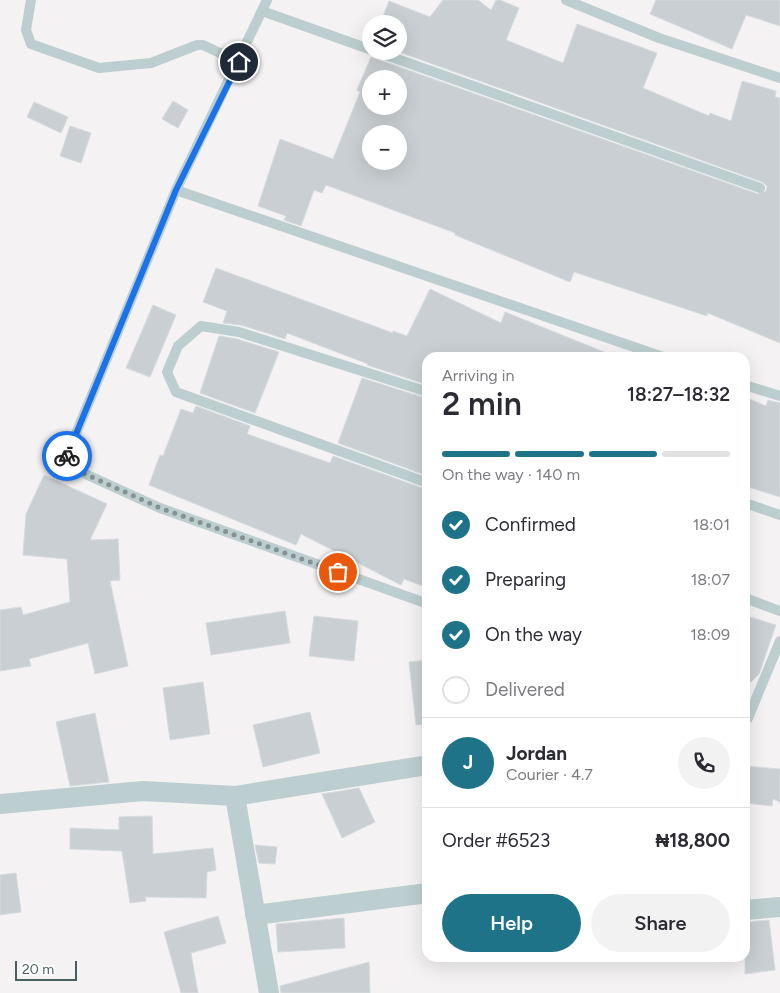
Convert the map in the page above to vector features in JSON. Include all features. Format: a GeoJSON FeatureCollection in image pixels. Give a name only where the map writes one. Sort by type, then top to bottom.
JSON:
{"type":"FeatureCollection","features":[{"type":"Feature","properties":{"kind":"street"},"geometry":{"type":"LineString","coordinates":[[0,804],[143,792],[235,796],[422,766]]}},
{"type":"Feature","properties":{"kind":"street"},"geometry":{"type":"LineString","coordinates":[[235,796],[269,993]]}},
{"type":"Feature","properties":{"kind":"street"},"geometry":{"type":"LineString","coordinates":[[255,915],[422,894]]}},
{"type":"Feature","properties":{"kind":"street"},"geometry":{"type":"LineString","coordinates":[[750,910],[780,907]]}},
{"type":"Feature","properties":{"kind":"lane"},"geometry":{"type":"LineString","coordinates":[[31,0],[26,30],[31,44],[93,66],[151,63],[196,45],[203,45],[239,62]]}},
{"type":"Feature","properties":{"kind":"lane"},"geometry":{"type":"LineString","coordinates":[[267,0],[239,62],[176,190],[66,458],[70,467],[160,508],[422,602]]}},
{"type":"Feature","properties":{"kind":"lane"},"geometry":{"type":"LineString","coordinates":[[566,0],[659,38],[780,78]]}},
{"type":"Feature","properties":{"kind":"lane"},"geometry":{"type":"LineString","coordinates":[[262,11],[760,188]]}},
{"type":"Feature","properties":{"kind":"lane"},"geometry":{"type":"LineString","coordinates":[[176,190],[648,352]]}},
{"type":"Feature","properties":{"kind":"lane"},"geometry":{"type":"LineString","coordinates":[[422,390],[240,332],[201,326],[178,346],[167,372],[176,392],[422,481]]}},
{"type":"Feature","properties":{"kind":"lane"},"geometry":{"type":"LineString","coordinates":[[750,386],[780,396]]}},
{"type":"Feature","properties":{"kind":"lane"},"geometry":{"type":"LineString","coordinates":[[750,505],[780,515]]}},
{"type":"Feature","properties":{"kind":"lane"},"geometry":{"type":"LineString","coordinates":[[750,600],[780,611]]}},
{"type":"Feature","properties":{"kind":"lane"},"geometry":{"type":"LineString","coordinates":[[750,713],[780,641]]}},
{"type":"Feature","properties":{"kind":"building"},"geometry":{"type":"Polygon","coordinates":[[[443,0],[478,0],[491,10],[496,0],[500,0],[519,8],[506,40],[563,63],[577,24],[657,53],[643,88],[709,116],[710,113],[731,121],[742,81],[776,91],[775,97],[780,98],[780,343],[708,313],[707,316],[574,272],[570,282],[455,235],[455,233],[326,185],[322,193],[314,190],[301,226],[284,220],[286,216],[258,206],[280,139],[333,159],[360,92],[357,90],[362,78],[362,115],[407,115],[407,70],[365,70],[370,60],[379,60],[758,194],[766,191],[767,186],[762,182],[407,55],[407,15],[384,15],[389,1],[430,17],[443,0]]]}},
{"type":"Feature","properties":{"kind":"building"},"geometry":{"type":"Polygon","coordinates":[[[656,0],[780,0],[780,26],[746,15],[732,49],[650,14],[656,0]]]}},
{"type":"Feature","properties":{"kind":"building"},"geometry":{"type":"Polygon","coordinates":[[[173,101],[188,110],[178,128],[162,119],[173,101]]]}},
{"type":"Feature","properties":{"kind":"building"},"geometry":{"type":"Polygon","coordinates":[[[34,102],[68,117],[61,133],[27,117],[34,102]]]}},
{"type":"Feature","properties":{"kind":"building"},"geometry":{"type":"Polygon","coordinates":[[[70,126],[91,133],[81,163],[60,156],[70,126]]]}},
{"type":"Feature","properties":{"kind":"building"},"geometry":{"type":"Polygon","coordinates":[[[216,268],[393,333],[393,331],[407,336],[430,289],[501,323],[505,312],[604,352],[422,352],[422,383],[367,365],[287,333],[285,339],[241,325],[223,323],[227,311],[203,302],[216,268]]]}},
{"type":"Feature","properties":{"kind":"building"},"geometry":{"type":"Polygon","coordinates":[[[153,305],[176,315],[150,377],[126,368],[153,305]]]}},
{"type":"Feature","properties":{"kind":"building"},"geometry":{"type":"Polygon","coordinates":[[[219,336],[237,339],[279,352],[255,413],[200,393],[219,336]]]}},
{"type":"Feature","properties":{"kind":"building"},"geometry":{"type":"Polygon","coordinates":[[[362,378],[422,397],[422,474],[338,443],[362,378]]]}},
{"type":"Feature","properties":{"kind":"building"},"geometry":{"type":"Polygon","coordinates":[[[750,399],[766,406],[768,400],[780,403],[780,497],[750,488],[750,399]]]}},
{"type":"Feature","properties":{"kind":"building"},"geometry":{"type":"Polygon","coordinates":[[[196,406],[250,426],[247,434],[330,463],[333,456],[422,488],[422,586],[404,579],[401,585],[301,534],[296,545],[149,485],[160,455],[163,456],[181,409],[193,413],[196,406]]]}},
{"type":"Feature","properties":{"kind":"building"},"geometry":{"type":"Polygon","coordinates":[[[44,475],[107,504],[90,540],[118,539],[120,580],[110,581],[128,666],[95,674],[88,643],[29,659],[31,666],[0,671],[0,610],[21,607],[23,615],[70,602],[67,559],[23,555],[26,514],[44,475]]]}},
{"type":"Feature","properties":{"kind":"building"},"geometry":{"type":"Polygon","coordinates":[[[285,611],[290,643],[211,655],[206,623],[285,611]]]}},
{"type":"Feature","properties":{"kind":"building"},"geometry":{"type":"Polygon","coordinates":[[[314,616],[358,621],[354,661],[309,656],[314,616]]]}},
{"type":"Feature","properties":{"kind":"building"},"geometry":{"type":"Polygon","coordinates":[[[750,617],[776,625],[759,674],[750,683],[750,617]]]}},
{"type":"Feature","properties":{"kind":"building"},"geometry":{"type":"Polygon","coordinates":[[[422,661],[422,724],[416,725],[409,662],[422,661]]]}},
{"type":"Feature","properties":{"kind":"building"},"geometry":{"type":"Polygon","coordinates":[[[203,682],[210,734],[170,740],[163,688],[203,682]]]}},
{"type":"Feature","properties":{"kind":"building"},"geometry":{"type":"Polygon","coordinates":[[[310,712],[320,753],[263,767],[253,725],[310,712]]]}},
{"type":"Feature","properties":{"kind":"building"},"geometry":{"type":"Polygon","coordinates":[[[95,713],[109,782],[70,786],[56,722],[95,713]]]}},
{"type":"Feature","properties":{"kind":"building"},"geometry":{"type":"Polygon","coordinates":[[[750,766],[780,769],[780,802],[773,799],[772,806],[750,804],[750,766]]]}},
{"type":"Feature","properties":{"kind":"building"},"geometry":{"type":"Polygon","coordinates":[[[359,788],[375,822],[342,838],[322,794],[359,788]]]}},
{"type":"Feature","properties":{"kind":"building"},"geometry":{"type":"Polygon","coordinates":[[[152,816],[153,854],[213,848],[216,870],[207,872],[206,898],[145,897],[146,901],[130,903],[122,851],[70,849],[70,828],[119,830],[119,817],[152,816]]]}},
{"type":"Feature","properties":{"kind":"building"},"geometry":{"type":"Polygon","coordinates":[[[255,845],[277,847],[275,864],[259,863],[255,845]]]}},
{"type":"Feature","properties":{"kind":"building"},"geometry":{"type":"Polygon","coordinates":[[[16,873],[21,912],[0,915],[0,875],[16,873]]]}},
{"type":"Feature","properties":{"kind":"building"},"geometry":{"type":"Polygon","coordinates":[[[218,916],[226,943],[191,953],[198,993],[181,993],[164,932],[218,916]]]}},
{"type":"Feature","properties":{"kind":"building"},"geometry":{"type":"Polygon","coordinates":[[[344,918],[345,948],[278,952],[276,924],[344,918]]]}},
{"type":"Feature","properties":{"kind":"building"},"geometry":{"type":"Polygon","coordinates":[[[769,920],[775,970],[745,974],[745,962],[750,962],[750,922],[769,920]]]}},
{"type":"Feature","properties":{"kind":"building"},"geometry":{"type":"Polygon","coordinates":[[[369,962],[370,993],[281,993],[280,986],[369,962]]]}},
{"type":"Feature","properties":{"kind":"way so far"},"geometry":{"type":"LineString","coordinates":[[67,456],[70,467],[160,508],[338,572]]}},
{"type":"Feature","properties":{"kind":"route"},"geometry":{"type":"LineString","coordinates":[[67,456],[176,190],[239,62]]}}]}
